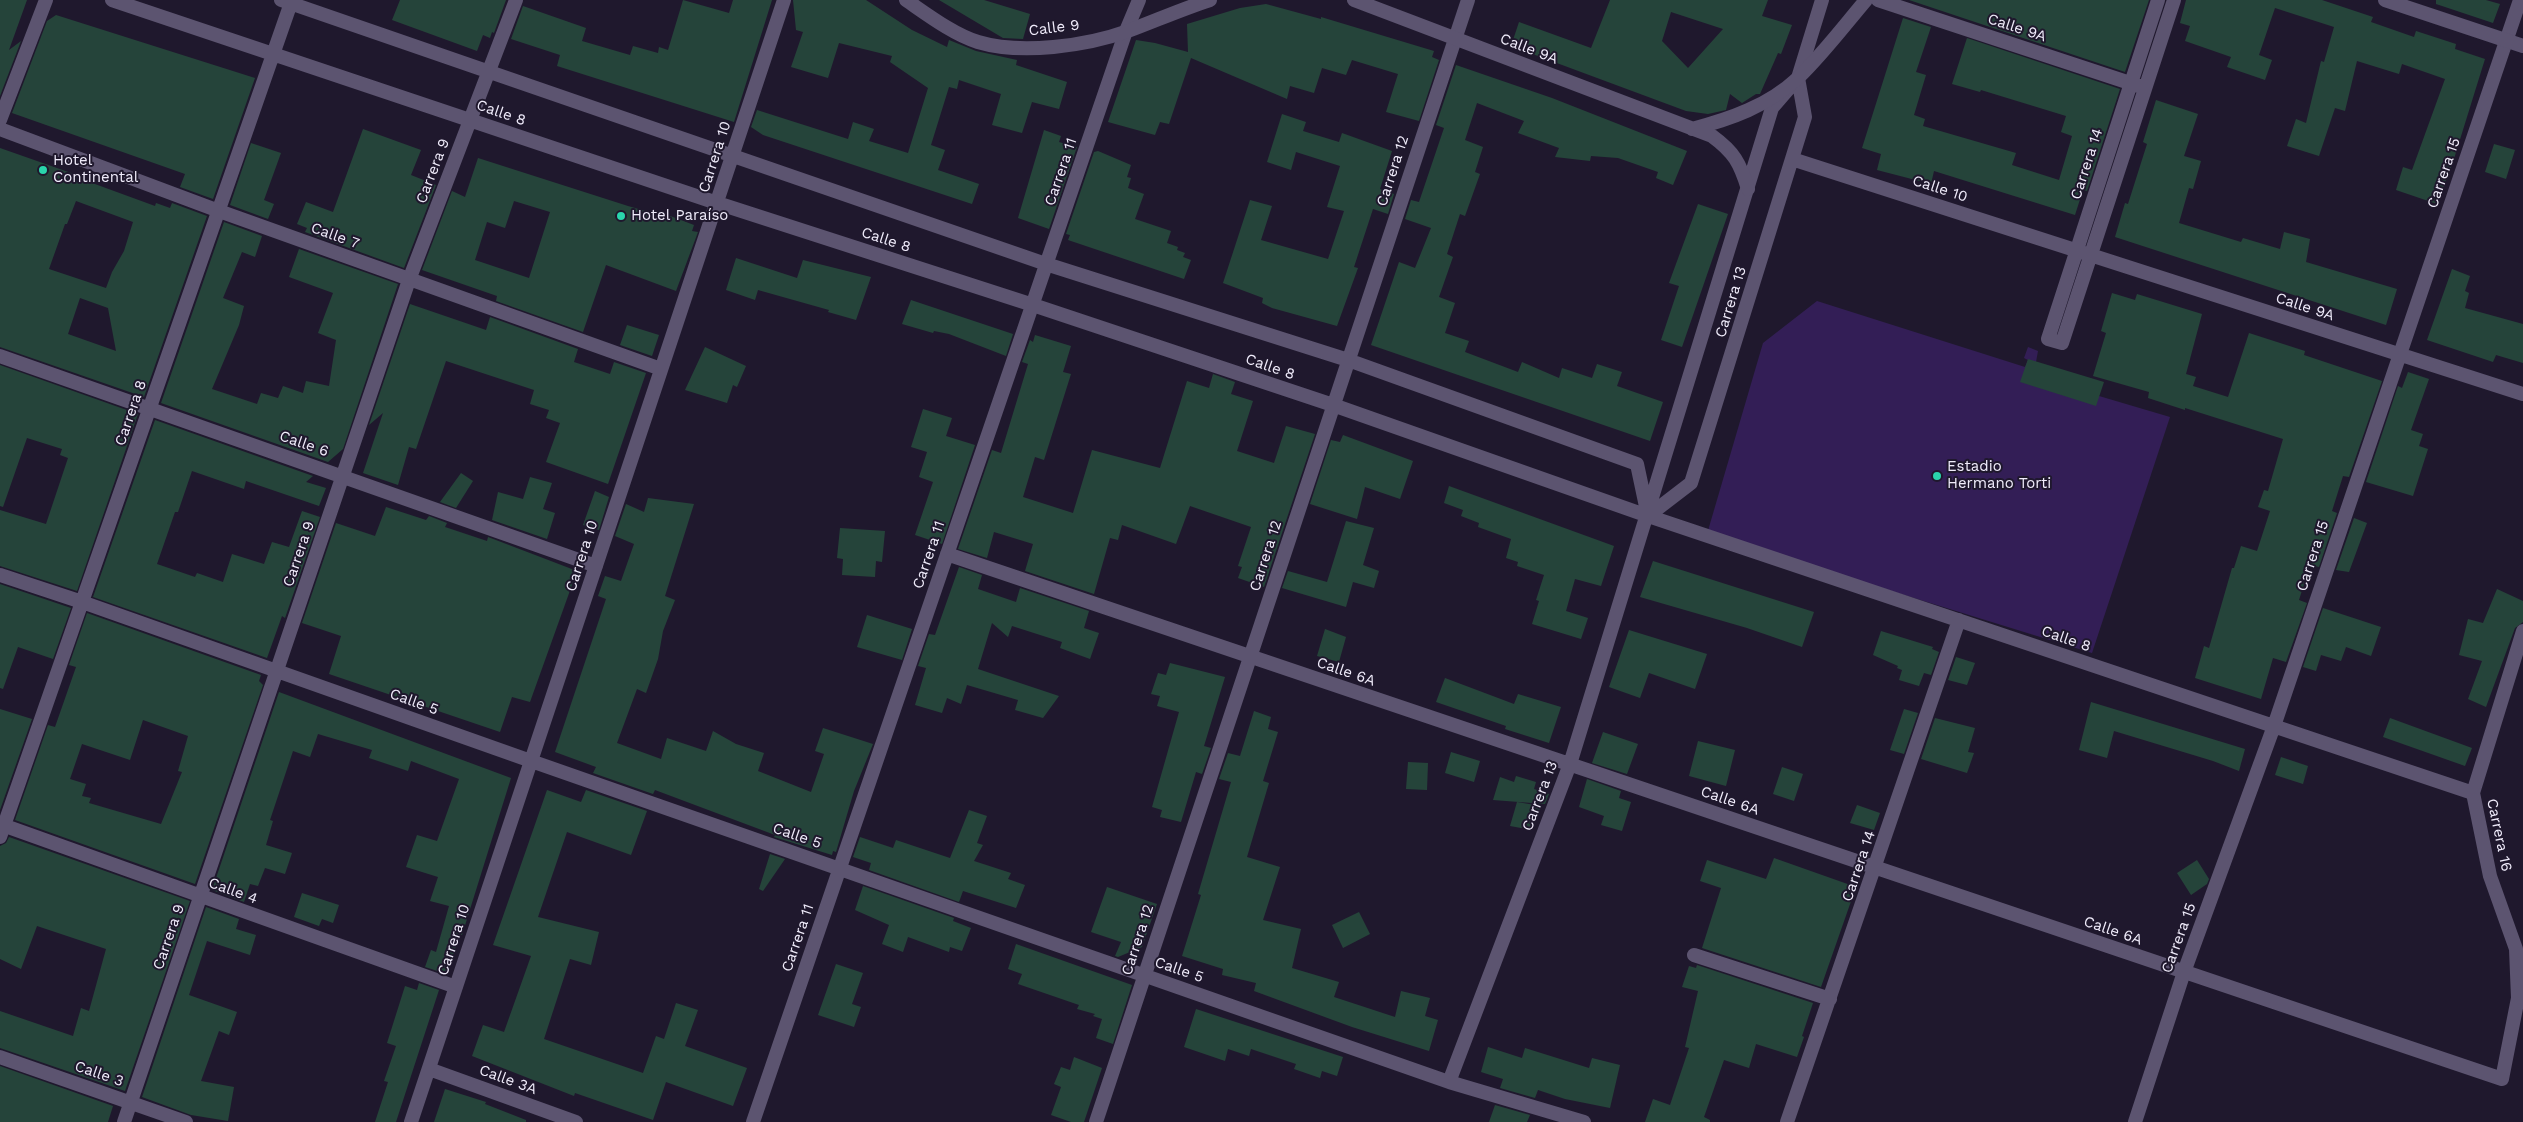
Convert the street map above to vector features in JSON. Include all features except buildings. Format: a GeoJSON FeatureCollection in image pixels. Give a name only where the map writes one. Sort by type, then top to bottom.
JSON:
{"type":"FeatureCollection","features":[{"type":"Feature","properties":{"kind":"street"},"geometry":{"type":"LineString","coordinates":[[0,120],[46,0]]}},
{"type":"Feature","properties":{"kind":"street","name":"Calle 8"},"geometry":{"type":"LineString","coordinates":[[112,0],[716,203],[1033,304],[1333,405],[1648,516],[2473,793]]}},
{"type":"Feature","properties":{"kind":"street","name":"Carrera 9"},"geometry":{"type":"LineString","coordinates":[[124,1122],[409,280],[516,0]]}},
{"type":"Feature","properties":{"kind":"street","name":"Carrera 10"},"geometry":{"type":"LineString","coordinates":[[411,1122],[784,0]]}},
{"type":"Feature","properties":{"kind":"street","name":"Calle 9"},"geometry":{"type":"LineString","coordinates":[[906,0],[940,23],[978,42],[1026,49],[1082,42],[1126,31],[1210,0]]}},
{"type":"Feature","properties":{"kind":"street","name":"Carrera 11"},"geometry":{"type":"LineString","coordinates":[[753,1122],[1126,31],[1139,0]]}},
{"type":"Feature","properties":{"kind":"street","name":"Calle 9A"},"geometry":{"type":"LineString","coordinates":[[1354,0],[1712,136],[1730,149],[1742,167],[1748,189]]}},
{"type":"Feature","properties":{"kind":"street","name":"Carrera 12"},"geometry":{"type":"LineString","coordinates":[[1096,1122],[1468,0]]}},
{"type":"Feature","properties":{"kind":"street","name":"Carrera 13"},"geometry":{"type":"LineString","coordinates":[[1449,1082],[1570,764],[1648,516],[1772,108],[1798,78],[1822,0]]}},
{"type":"Feature","properties":{"kind":"street"},"geometry":{"type":"LineString","coordinates":[[1691,129],[1720,122],[1748,111],[1774,96],[1798,78],[1866,0]]}},
{"type":"Feature","properties":{"kind":"street","name":"Calle 9A"},"geometry":{"type":"LineString","coordinates":[[1878,0],[2145,88]]}},
{"type":"Feature","properties":{"kind":"street","name":"Carrera 14"},"geometry":{"type":"LineString","coordinates":[[2048,339],[2084,252],[2130,83],[2158,0]]}},
{"type":"Feature","properties":{"kind":"street"},"geometry":{"type":"LineString","coordinates":[[2084,252],[2145,88],[2174,0]]}},
{"type":"Feature","properties":{"kind":"street"},"geometry":{"type":"LineString","coordinates":[[2385,0],[2523,46]]}},
{"type":"Feature","properties":{"kind":"street","name":"Carrera 15"},"geometry":{"type":"LineString","coordinates":[[2135,1122],[2184,972],[2274,726],[2398,354],[2520,0]]}},
{"type":"Feature","properties":{"kind":"street","name":"Calle 8"},"geometry":{"type":"LineString","coordinates":[[288,1],[1046,264],[1348,360],[1637,464],[1648,516]]}},
{"type":"Feature","properties":{"kind":"street","name":"Carrera 8"},"geometry":{"type":"LineString","coordinates":[[1,829],[219,211],[273,54],[288,1]]}},
{"type":"Feature","properties":{"kind":"street","name":"Carrera 13"},"geometry":{"type":"LineString","coordinates":[[1648,516],[1691,483],[1805,117],[1798,78]]}},
{"type":"Feature","properties":{"kind":"street","name":"Calle 7"},"geometry":{"type":"LineString","coordinates":[[0,129],[409,280],[661,369]]}},
{"type":"Feature","properties":{"kind":"street","name":"Calle 10"},"geometry":{"type":"LineString","coordinates":[[1792,159],[2084,252]]}},
{"type":"Feature","properties":{"kind":"street","name":"Calle 9A"},"geometry":{"type":"LineString","coordinates":[[2084,252],[2523,394]]}},
{"type":"Feature","properties":{"kind":"street","name":"Calle 6"},"geometry":{"type":"LineString","coordinates":[[0,356],[343,475],[596,566]]}},
{"type":"Feature","properties":{"kind":"street","name":"Calle 6A"},"geometry":{"type":"LineString","coordinates":[[947,554],[2502,1079]]}},
{"type":"Feature","properties":{"kind":"street","name":"Calle 5"},"geometry":{"type":"LineString","coordinates":[[0,575],[277,670],[531,761],[1449,1082],[1584,1122]]}},
{"type":"Feature","properties":{"kind":"street","name":"Carrera 14"},"geometry":{"type":"LineString","coordinates":[[1787,1122],[1876,868],[1959,620]]}},
{"type":"Feature","properties":{"kind":"street","name":"Carrera 16"},"geometry":{"type":"LineString","coordinates":[[2502,1079],[2518,998],[2516,949],[2490,876],[2473,793],[2521,638]]}},
{"type":"Feature","properties":{"kind":"street","name":"Calle 4"},"geometry":{"type":"LineString","coordinates":[[1,829],[200,896],[456,987]]}},
{"type":"Feature","properties":{"kind":"street"},"geometry":{"type":"LineString","coordinates":[[1694,955],[1830,998]]}},
{"type":"Feature","properties":{"kind":"street","name":"Calle 3"},"geometry":{"type":"LineString","coordinates":[[0,1057],[186,1122]]}},
{"type":"Feature","properties":{"kind":"street","name":"Calle 3A"},"geometry":{"type":"LineString","coordinates":[[429,1069],[576,1122]]}},
{"type":"Feature","properties":{"kind":"shaded area","name":"Estadio Hermano Torti"},"geometry":{"type":"Polygon","coordinates":[[[1817,301],[2025,367],[2028,360],[2024,358],[2028,347],[2038,351],[2036,362],[2099,396],[2170,417],[2092,653],[1707,534],[1763,343],[1817,301]]]}},
{"type":"Feature","properties":{"kind":"place","name":"Hotel Continental"},"geometry":{"type":"Point","coordinates":[43,170]}},
{"type":"Feature","properties":{"kind":"place","name":"Hotel Paraíso"},"geometry":{"type":"Point","coordinates":[621,216]}},
{"type":"Feature","properties":{"kind":"place","name":"Estadio Hermano Torti"},"geometry":{"type":"Point","coordinates":[1937,476]}}]}
